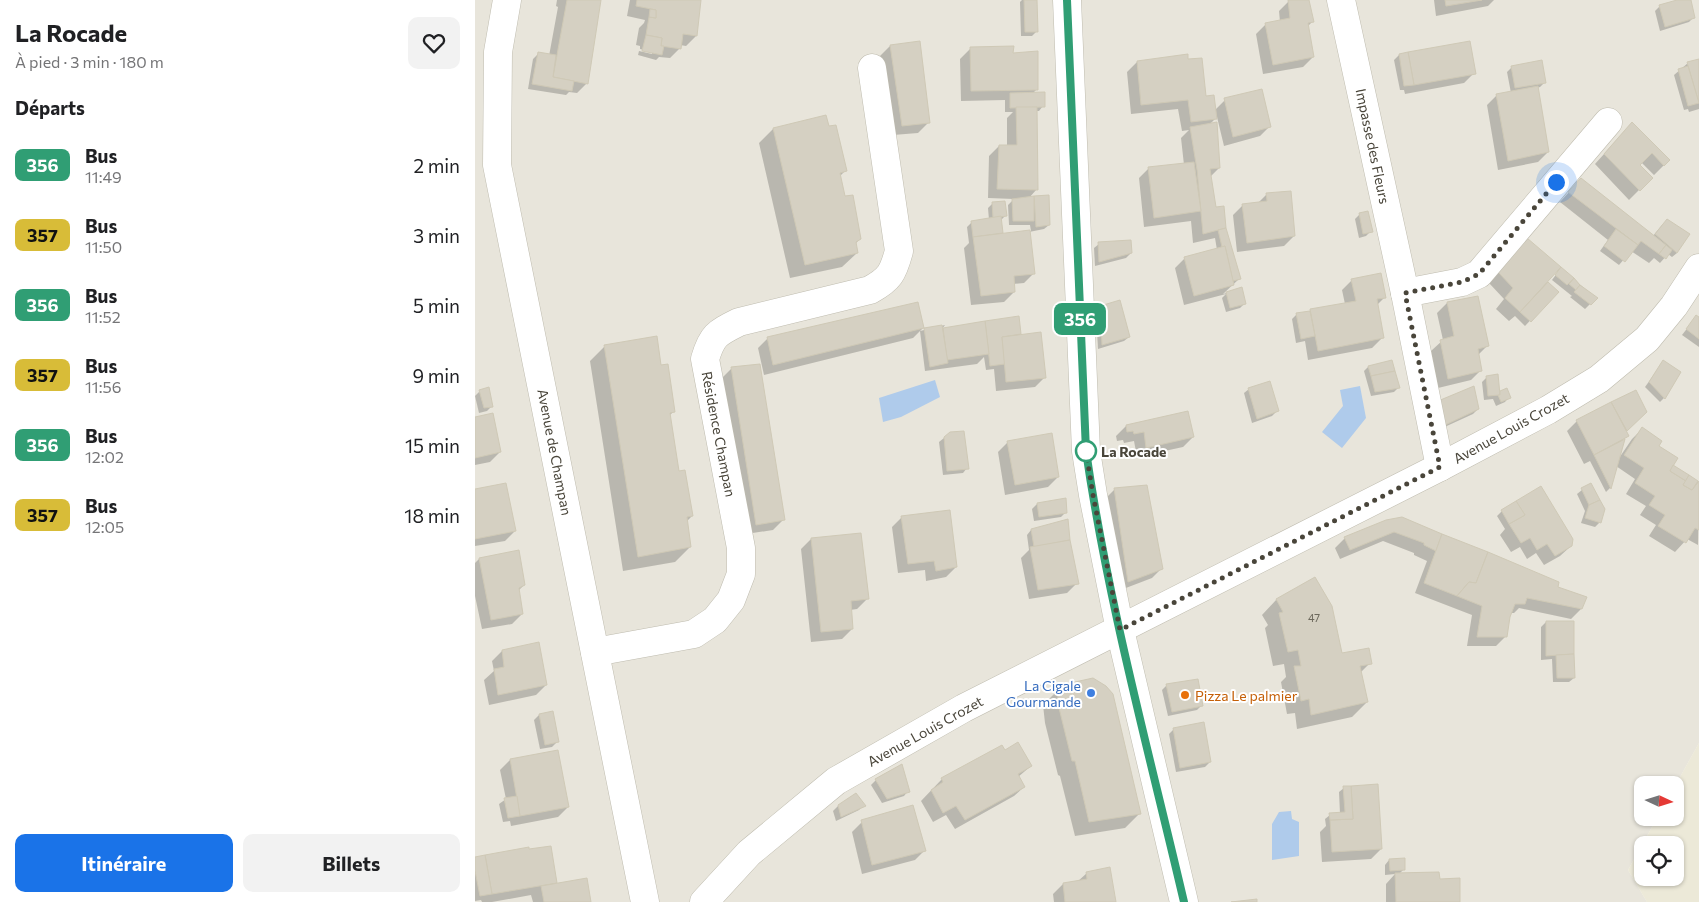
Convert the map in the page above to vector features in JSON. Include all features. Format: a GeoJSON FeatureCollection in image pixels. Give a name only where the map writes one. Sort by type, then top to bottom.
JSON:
{"type":"FeatureCollection","features":[{"type":"Feature","properties":{"kind":"street","name":"Avenue de Champan"},"geometry":{"type":"LineString","coordinates":[[507,0],[498,52],[497,165],[645,902]]}},
{"type":"Feature","properties":{"kind":"street"},"geometry":{"type":"LineString","coordinates":[[1067,0],[1086,451],[1120,630],[1184,902]]}},
{"type":"Feature","properties":{"kind":"street","name":"Impasse des Fleurs"},"geometry":{"type":"LineString","coordinates":[[1341,0],[1405,293],[1440,467]]}},
{"type":"Feature","properties":{"kind":"street","name":"Résidence Champan"},"geometry":{"type":"LineString","coordinates":[[595,652],[693,634],[715,620],[731,600],[738,583],[741,574],[741,548],[705,360],[711,341],[722,330],[739,322],[870,290],[885,282],[895,268],[899,251],[872,68]]}},
{"type":"Feature","properties":{"kind":"street"},"geometry":{"type":"LineString","coordinates":[[1405,293],[1462,282],[1479,274],[1607,122]]}},
{"type":"Feature","properties":{"kind":"street","name":"Avenue Louis Crozet"},"geometry":{"type":"LineString","coordinates":[[704,902],[749,853],[836,781],[964,708],[1440,467],[1548,410],[1599,379],[1647,340],[1674,306],[1699,268]]}},
{"type":"Feature","properties":{"kind":"shaded area"},"geometry":{"type":"Polygon","coordinates":[[[475,0],[1699,0],[1699,743],[1681,776],[1634,776],[1634,826],[1653,826],[1647,836],[1634,836],[1634,859],[1628,870],[1634,880],[1634,886],[1638,886],[1647,902],[475,902],[475,0]]]}},
{"type":"Feature","properties":{"kind":"shaded area"},"geometry":{"type":"Polygon","coordinates":[[[1699,743],[1699,902],[1647,902],[1638,886],[1684,886],[1684,836],[1647,836],[1653,826],[1684,826],[1684,776],[1681,776],[1699,743]]]}},
{"type":"Feature","properties":{"kind":"shaded area"},"geometry":{"type":"Polygon","coordinates":[[[1634,859],[1634,880],[1628,870],[1634,859]]]}},
{"type":"Feature","properties":{"kind":"water"},"geometry":{"type":"Polygon","coordinates":[[[935,380],[940,397],[901,417],[883,422],[879,398],[935,380]]]}},
{"type":"Feature","properties":{"kind":"water"},"geometry":{"type":"Polygon","coordinates":[[[1360,386],[1366,418],[1342,448],[1322,432],[1343,406],[1340,390],[1360,386]]]}},
{"type":"Feature","properties":{"kind":"water"},"geometry":{"type":"Polygon","coordinates":[[[1291,811],[1292,819],[1299,822],[1299,856],[1272,860],[1272,824],[1279,812],[1291,811]]]}},
{"type":"Feature","properties":{"kind":"building"},"geometry":{"type":"Polygon","coordinates":[[[567,0],[601,0],[588,84],[553,77],[567,0]]]}},
{"type":"Feature","properties":{"kind":"building"},"geometry":{"type":"Polygon","coordinates":[[[637,0],[701,0],[697,36],[683,34],[681,49],[661,46],[662,38],[646,35],[649,17],[656,18],[656,10],[636,6],[637,0]]]}},
{"type":"Feature","properties":{"kind":"building"},"geometry":{"type":"Polygon","coordinates":[[[1024,0],[1037,0],[1038,32],[1025,32],[1024,0]]]}},
{"type":"Feature","properties":{"kind":"building"},"geometry":{"type":"Polygon","coordinates":[[[1288,0],[1309,0],[1314,22],[1308,23],[1314,57],[1273,65],[1265,23],[1290,18],[1288,0]]]}},
{"type":"Feature","properties":{"kind":"building"},"geometry":{"type":"Polygon","coordinates":[[[1445,0],[1482,0],[1446,6],[1445,0]]]}},
{"type":"Feature","properties":{"kind":"building"},"geometry":{"type":"Polygon","coordinates":[[[1677,0],[1691,0],[1695,18],[1665,27],[1659,5],[1677,0]]]}},
{"type":"Feature","properties":{"kind":"building"},"geometry":{"type":"Polygon","coordinates":[[[650,9],[656,10],[656,18],[649,17],[650,9]]]}},
{"type":"Feature","properties":{"kind":"building"},"geometry":{"type":"Polygon","coordinates":[[[646,35],[662,38],[661,46],[664,46],[662,55],[642,51],[646,35]]]}},
{"type":"Feature","properties":{"kind":"building"},"geometry":{"type":"Polygon","coordinates":[[[920,41],[930,123],[902,126],[890,45],[920,41]]]}},
{"type":"Feature","properties":{"kind":"building"},"geometry":{"type":"Polygon","coordinates":[[[1470,41],[1476,74],[1414,85],[1408,52],[1470,41]]]}},
{"type":"Feature","properties":{"kind":"building"},"geometry":{"type":"Polygon","coordinates":[[[1014,46],[1013,53],[1038,51],[1038,90],[971,91],[970,47],[1014,46]]]}},
{"type":"Feature","properties":{"kind":"building"},"geometry":{"type":"Polygon","coordinates":[[[538,52],[556,55],[553,77],[574,81],[572,91],[532,84],[538,52]]]}},
{"type":"Feature","properties":{"kind":"building"},"geometry":{"type":"Polygon","coordinates":[[[1408,52],[1414,85],[1404,86],[1399,54],[1408,52]]]}},
{"type":"Feature","properties":{"kind":"building"},"geometry":{"type":"Polygon","coordinates":[[[1188,54],[1188,59],[1202,58],[1206,96],[1214,95],[1217,119],[1191,122],[1188,100],[1141,105],[1137,61],[1188,54]]]}},
{"type":"Feature","properties":{"kind":"building"},"geometry":{"type":"Polygon","coordinates":[[[1699,59],[1699,103],[1687,62],[1699,59]]]}},
{"type":"Feature","properties":{"kind":"building"},"geometry":{"type":"Polygon","coordinates":[[[1542,60],[1546,83],[1515,88],[1511,66],[1542,60]]]}},
{"type":"Feature","properties":{"kind":"building"},"geometry":{"type":"Polygon","coordinates":[[[1688,66],[1699,103],[1688,106],[1678,69],[1688,66]]]}},
{"type":"Feature","properties":{"kind":"building"},"geometry":{"type":"Polygon","coordinates":[[[1538,86],[1549,152],[1508,161],[1496,94],[1538,86]]]}},
{"type":"Feature","properties":{"kind":"building"},"geometry":{"type":"Polygon","coordinates":[[[1262,89],[1271,127],[1233,137],[1224,98],[1262,89]]]}},
{"type":"Feature","properties":{"kind":"building"},"geometry":{"type":"Polygon","coordinates":[[[1045,92],[1045,107],[1010,108],[1010,93],[1045,92]]]}},
{"type":"Feature","properties":{"kind":"building"},"geometry":{"type":"Polygon","coordinates":[[[1016,107],[1037,107],[1038,190],[997,189],[999,145],[1017,145],[1016,107]]]}},
{"type":"Feature","properties":{"kind":"building"},"geometry":{"type":"Polygon","coordinates":[[[826,115],[829,126],[836,125],[847,171],[840,173],[845,196],[853,195],[861,239],[856,242],[858,253],[805,265],[773,128],[826,115]]]}},
{"type":"Feature","properties":{"kind":"building"},"geometry":{"type":"Polygon","coordinates":[[[1217,122],[1220,168],[1210,169],[1216,207],[1224,206],[1226,228],[1203,234],[1197,170],[1190,127],[1217,122]]]}},
{"type":"Feature","properties":{"kind":"building"},"geometry":{"type":"Polygon","coordinates":[[[1632,122],[1670,160],[1664,166],[1652,153],[1640,165],[1653,178],[1640,191],[1604,154],[1632,122]]]}},
{"type":"Feature","properties":{"kind":"building"},"geometry":{"type":"Polygon","coordinates":[[[1194,162],[1201,211],[1154,218],[1148,167],[1194,162]]]}},
{"type":"Feature","properties":{"kind":"building"},"geometry":{"type":"Polygon","coordinates":[[[1581,178],[1666,245],[1659,254],[1641,241],[1638,245],[1568,192],[1581,178]]]}},
{"type":"Feature","properties":{"kind":"building"},"geometry":{"type":"Polygon","coordinates":[[[1291,191],[1295,236],[1247,243],[1242,204],[1267,201],[1266,193],[1291,191]]]}},
{"type":"Feature","properties":{"kind":"building"},"geometry":{"type":"Polygon","coordinates":[[[1049,195],[1050,225],[1036,227],[1034,196],[1049,195]]]}},
{"type":"Feature","properties":{"kind":"building"},"geometry":{"type":"Polygon","coordinates":[[[1034,196],[1034,221],[1013,221],[1012,199],[1034,196]]]}},
{"type":"Feature","properties":{"kind":"building"},"geometry":{"type":"Polygon","coordinates":[[[1005,201],[1007,216],[993,218],[992,202],[1005,201]]]}},
{"type":"Feature","properties":{"kind":"building"},"geometry":{"type":"Polygon","coordinates":[[[1368,211],[1373,232],[1363,234],[1359,213],[1368,211]]]}},
{"type":"Feature","properties":{"kind":"building"},"geometry":{"type":"Polygon","coordinates":[[[1001,216],[1003,233],[973,237],[971,221],[1001,216]]]}},
{"type":"Feature","properties":{"kind":"building"},"geometry":{"type":"Polygon","coordinates":[[[1667,219],[1690,234],[1677,253],[1655,234],[1667,219]]]}},
{"type":"Feature","properties":{"kind":"building"},"geometry":{"type":"Polygon","coordinates":[[[1226,228],[1241,279],[1233,281],[1225,246],[1222,247],[1218,230],[1226,228]]]}},
{"type":"Feature","properties":{"kind":"building"},"geometry":{"type":"Polygon","coordinates":[[[1616,229],[1638,245],[1625,262],[1604,246],[1616,229]]]}},
{"type":"Feature","properties":{"kind":"building"},"geometry":{"type":"Polygon","coordinates":[[[1030,230],[1035,274],[1014,276],[1015,292],[981,296],[973,237],[1030,230]]]}},
{"type":"Feature","properties":{"kind":"building"},"geometry":{"type":"Polygon","coordinates":[[[1527,238],[1561,267],[1520,312],[1505,298],[1513,288],[1498,272],[1527,238]]]}},
{"type":"Feature","properties":{"kind":"building"},"geometry":{"type":"Polygon","coordinates":[[[1131,240],[1132,253],[1099,262],[1098,242],[1131,240]]]}},
{"type":"Feature","properties":{"kind":"building"},"geometry":{"type":"Polygon","coordinates":[[[1666,245],[1672,250],[1666,259],[1659,254],[1666,245]]]}},
{"type":"Feature","properties":{"kind":"building"},"geometry":{"type":"Polygon","coordinates":[[[1225,246],[1234,285],[1194,296],[1184,257],[1225,246]]]}},
{"type":"Feature","properties":{"kind":"building"},"geometry":{"type":"Polygon","coordinates":[[[1561,267],[1574,278],[1567,285],[1555,275],[1561,267]]]}},
{"type":"Feature","properties":{"kind":"building"},"geometry":{"type":"Polygon","coordinates":[[[1381,273],[1386,298],[1377,299],[1384,338],[1318,351],[1310,309],[1356,301],[1351,279],[1381,273]]]}},
{"type":"Feature","properties":{"kind":"building"},"geometry":{"type":"Polygon","coordinates":[[[1574,278],[1580,285],[1576,290],[1569,284],[1574,278]]]}},
{"type":"Feature","properties":{"kind":"building"},"geometry":{"type":"Polygon","coordinates":[[[1548,282],[1559,292],[1531,322],[1520,312],[1548,282]]]}},
{"type":"Feature","properties":{"kind":"building"},"geometry":{"type":"Polygon","coordinates":[[[1580,285],[1598,298],[1591,305],[1574,292],[1580,285]]]}},
{"type":"Feature","properties":{"kind":"building"},"geometry":{"type":"Polygon","coordinates":[[[1242,287],[1246,304],[1230,308],[1226,292],[1242,287]]]}},
{"type":"Feature","properties":{"kind":"building"},"geometry":{"type":"Polygon","coordinates":[[[1478,296],[1489,346],[1478,349],[1482,371],[1448,379],[1440,340],[1454,336],[1447,302],[1478,296]]]}},
{"type":"Feature","properties":{"kind":"building"},"geometry":{"type":"Polygon","coordinates":[[[1120,300],[1130,337],[1102,345],[1100,306],[1120,300]]]}},
{"type":"Feature","properties":{"kind":"building"},"geometry":{"type":"Polygon","coordinates":[[[918,302],[924,328],[773,365],[767,337],[918,302]]]}},
{"type":"Feature","properties":{"kind":"building"},"geometry":{"type":"Polygon","coordinates":[[[1310,311],[1315,336],[1301,339],[1296,313],[1310,311]]]}},
{"type":"Feature","properties":{"kind":"building"},"geometry":{"type":"Polygon","coordinates":[[[1696,315],[1699,317],[1699,339],[1686,329],[1696,315]]]}},
{"type":"Feature","properties":{"kind":"building"},"geometry":{"type":"Polygon","coordinates":[[[1019,316],[1021,334],[1002,337],[1005,364],[990,366],[985,321],[1019,316]]]}},
{"type":"Feature","properties":{"kind":"building"},"geometry":{"type":"Polygon","coordinates":[[[985,321],[989,354],[947,360],[943,328],[985,321]]]}},
{"type":"Feature","properties":{"kind":"building"},"geometry":{"type":"Polygon","coordinates":[[[942,325],[948,363],[930,367],[924,328],[942,325]]]}},
{"type":"Feature","properties":{"kind":"building"},"geometry":{"type":"Polygon","coordinates":[[[1041,332],[1046,378],[1006,382],[1002,337],[1041,332]]]}},
{"type":"Feature","properties":{"kind":"building"},"geometry":{"type":"Polygon","coordinates":[[[657,336],[661,365],[668,364],[675,412],[670,413],[679,471],[685,470],[693,516],[687,517],[691,547],[638,557],[604,345],[657,336]]]}},
{"type":"Feature","properties":{"kind":"building"},"geometry":{"type":"Polygon","coordinates":[[[1392,360],[1395,371],[1371,376],[1368,366],[1392,360]]]}},
{"type":"Feature","properties":{"kind":"building"},"geometry":{"type":"Polygon","coordinates":[[[1663,360],[1681,372],[1665,399],[1649,382],[1663,360]]]}},
{"type":"Feature","properties":{"kind":"building"},"geometry":{"type":"Polygon","coordinates":[[[760,364],[785,520],[756,525],[731,367],[760,364]]]}},
{"type":"Feature","properties":{"kind":"building"},"geometry":{"type":"Polygon","coordinates":[[[1395,371],[1400,388],[1375,392],[1371,376],[1395,371]]]}},
{"type":"Feature","properties":{"kind":"building"},"geometry":{"type":"Polygon","coordinates":[[[1498,374],[1500,395],[1488,396],[1486,376],[1498,374]]]}},
{"type":"Feature","properties":{"kind":"building"},"geometry":{"type":"Polygon","coordinates":[[[1270,381],[1279,411],[1257,419],[1248,388],[1270,381]]]}},
{"type":"Feature","properties":{"kind":"building"},"geometry":{"type":"Polygon","coordinates":[[[1474,386],[1479,409],[1443,426],[1438,401],[1474,386]]]}},
{"type":"Feature","properties":{"kind":"building"},"geometry":{"type":"Polygon","coordinates":[[[489,387],[493,407],[484,408],[479,390],[489,387]]]}},
{"type":"Feature","properties":{"kind":"building"},"geometry":{"type":"Polygon","coordinates":[[[1507,388],[1511,398],[1501,402],[1498,395],[1500,395],[1500,391],[1507,388]]]}},
{"type":"Feature","properties":{"kind":"building"},"geometry":{"type":"Polygon","coordinates":[[[1636,390],[1647,412],[1627,431],[1611,402],[1636,390]]]}},
{"type":"Feature","properties":{"kind":"building"},"geometry":{"type":"Polygon","coordinates":[[[1611,402],[1629,436],[1594,455],[1576,420],[1611,402]]]}},
{"type":"Feature","properties":{"kind":"building"},"geometry":{"type":"Polygon","coordinates":[[[1188,411],[1194,437],[1146,448],[1144,432],[1134,434],[1133,431],[1127,432],[1126,425],[1188,411]]]}},
{"type":"Feature","properties":{"kind":"building"},"geometry":{"type":"Polygon","coordinates":[[[493,413],[501,452],[475,458],[475,417],[493,413]]]}},
{"type":"Feature","properties":{"kind":"building"},"geometry":{"type":"Polygon","coordinates":[[[1642,427],[1662,441],[1659,446],[1678,458],[1670,471],[1686,481],[1683,485],[1692,490],[1699,481],[1699,530],[1695,528],[1686,543],[1658,526],[1665,515],[1649,505],[1655,496],[1635,483],[1644,468],[1624,455],[1642,427]]]}},
{"type":"Feature","properties":{"kind":"building"},"geometry":{"type":"Polygon","coordinates":[[[964,431],[969,469],[947,471],[944,437],[950,432],[964,431]]]}},
{"type":"Feature","properties":{"kind":"building"},"geometry":{"type":"Polygon","coordinates":[[[1052,433],[1059,477],[1015,485],[1007,441],[1052,433]]]}},
{"type":"Feature","properties":{"kind":"building"},"geometry":{"type":"Polygon","coordinates":[[[1625,439],[1611,489],[1594,455],[1625,439]]]}},
{"type":"Feature","properties":{"kind":"building"},"geometry":{"type":"Polygon","coordinates":[[[1673,465],[1689,475],[1686,481],[1670,471],[1673,465]]]}},
{"type":"Feature","properties":{"kind":"building"},"geometry":{"type":"Polygon","coordinates":[[[1689,475],[1698,481],[1692,490],[1683,485],[1689,475]]]}},
{"type":"Feature","properties":{"kind":"building"},"geometry":{"type":"Polygon","coordinates":[[[506,483],[516,531],[475,539],[475,489],[506,483]]]}},
{"type":"Feature","properties":{"kind":"building"},"geometry":{"type":"Polygon","coordinates":[[[1591,483],[1600,500],[1589,505],[1581,488],[1591,483]]]}},
{"type":"Feature","properties":{"kind":"building"},"geometry":{"type":"Polygon","coordinates":[[[1147,485],[1163,569],[1128,582],[1114,488],[1147,485]]]}},
{"type":"Feature","properties":{"kind":"building"},"geometry":{"type":"Polygon","coordinates":[[[1541,486],[1573,539],[1572,546],[1555,556],[1547,544],[1537,550],[1530,538],[1521,543],[1509,524],[1525,515],[1516,501],[1541,486]]]}},
{"type":"Feature","properties":{"kind":"building"},"geometry":{"type":"Polygon","coordinates":[[[1066,498],[1067,513],[1039,517],[1037,503],[1066,498]]]}},
{"type":"Feature","properties":{"kind":"building"},"geometry":{"type":"Polygon","coordinates":[[[1600,500],[1605,509],[1601,523],[1585,518],[1589,505],[1600,500]]]}},
{"type":"Feature","properties":{"kind":"building"},"geometry":{"type":"Polygon","coordinates":[[[1516,501],[1525,515],[1509,524],[1501,510],[1516,501]]]}},
{"type":"Feature","properties":{"kind":"building"},"geometry":{"type":"Polygon","coordinates":[[[950,510],[957,567],[936,571],[934,561],[908,564],[901,516],[950,510]]]}},
{"type":"Feature","properties":{"kind":"building"},"geometry":{"type":"Polygon","coordinates":[[[1402,517],[1442,534],[1436,551],[1424,545],[1424,543],[1394,532],[1350,550],[1344,537],[1386,520],[1402,517]]]}},
{"type":"Feature","properties":{"kind":"building"},"geometry":{"type":"Polygon","coordinates":[[[1068,519],[1070,540],[1034,547],[1031,529],[1068,519]]]}},
{"type":"Feature","properties":{"kind":"building"},"geometry":{"type":"Polygon","coordinates":[[[861,533],[869,599],[851,601],[853,629],[821,632],[811,538],[861,533]]]}},
{"type":"Feature","properties":{"kind":"building"},"geometry":{"type":"Polygon","coordinates":[[[1442,534],[1488,552],[1476,583],[1469,582],[1457,596],[1424,583],[1442,534]]]}},
{"type":"Feature","properties":{"kind":"building"},"geometry":{"type":"Polygon","coordinates":[[[1070,540],[1079,584],[1038,590],[1030,547],[1070,540]]]}},
{"type":"Feature","properties":{"kind":"building"},"geometry":{"type":"Polygon","coordinates":[[[519,550],[525,585],[519,588],[523,614],[491,620],[479,558],[519,550]]]}},
{"type":"Feature","properties":{"kind":"building"},"geometry":{"type":"Polygon","coordinates":[[[1488,552],[1559,582],[1558,587],[1587,597],[1582,609],[1527,598],[1525,604],[1515,604],[1510,617],[1507,637],[1477,637],[1482,606],[1457,596],[1469,582],[1476,583],[1488,552]]]}},
{"type":"Feature","properties":{"kind":"building"},"geometry":{"type":"Polygon","coordinates":[[[1315,577],[1332,606],[1342,653],[1369,648],[1372,664],[1360,666],[1368,702],[1311,715],[1309,699],[1301,701],[1294,666],[1301,666],[1298,650],[1288,652],[1279,613],[1283,612],[1276,599],[1315,577]]]}},
{"type":"Feature","properties":{"kind":"building"},"geometry":{"type":"Polygon","coordinates":[[[1546,621],[1574,621],[1574,654],[1546,656],[1546,621]]]}},
{"type":"Feature","properties":{"kind":"building"},"geometry":{"type":"Polygon","coordinates":[[[539,642],[547,685],[498,695],[494,669],[504,667],[502,650],[539,642]]]}},
{"type":"Feature","properties":{"kind":"building"},"geometry":{"type":"Polygon","coordinates":[[[1574,654],[1575,678],[1557,678],[1556,655],[1574,654]]]}},
{"type":"Feature","properties":{"kind":"building"},"geometry":{"type":"Polygon","coordinates":[[[1093,678],[1106,686],[1113,694],[1141,814],[1089,822],[1075,761],[1072,761],[1059,708],[1057,689],[1066,684],[1093,678]]]}},
{"type":"Feature","properties":{"kind":"building","name":"Pizza Le palmier"},"geometry":{"type":"Polygon","coordinates":[[[1198,679],[1203,706],[1172,712],[1166,684],[1198,679]]]}},
{"type":"Feature","properties":{"kind":"building"},"geometry":{"type":"Polygon","coordinates":[[[553,711],[559,742],[545,745],[539,714],[553,711]]]}},
{"type":"Feature","properties":{"kind":"building"},"geometry":{"type":"Polygon","coordinates":[[[1204,722],[1211,762],[1180,768],[1173,728],[1204,722]]]}},
{"type":"Feature","properties":{"kind":"building"},"geometry":{"type":"Polygon","coordinates":[[[1018,742],[1032,766],[1018,774],[1025,787],[965,820],[956,806],[943,813],[931,790],[943,782],[941,778],[1002,745],[1005,750],[1018,742]]]}},
{"type":"Feature","properties":{"kind":"building"},"geometry":{"type":"Polygon","coordinates":[[[558,750],[569,807],[520,816],[510,759],[558,750]]]}},
{"type":"Feature","properties":{"kind":"building"},"geometry":{"type":"Polygon","coordinates":[[[902,764],[910,792],[887,799],[875,779],[902,764]]]}},
{"type":"Feature","properties":{"kind":"building"},"geometry":{"type":"Polygon","coordinates":[[[1378,784],[1382,849],[1332,852],[1330,820],[1353,819],[1351,786],[1378,784]]]}},
{"type":"Feature","properties":{"kind":"building"},"geometry":{"type":"Polygon","coordinates":[[[1343,786],[1351,786],[1353,819],[1330,820],[1329,813],[1345,812],[1343,786]]]}},
{"type":"Feature","properties":{"kind":"building"},"geometry":{"type":"Polygon","coordinates":[[[856,793],[866,806],[841,817],[838,805],[856,793]]]}},
{"type":"Feature","properties":{"kind":"building"},"geometry":{"type":"Polygon","coordinates":[[[517,796],[520,816],[508,818],[504,798],[517,796]]]}},
{"type":"Feature","properties":{"kind":"building"},"geometry":{"type":"Polygon","coordinates":[[[913,805],[926,851],[872,865],[861,820],[913,805]]]}},
{"type":"Feature","properties":{"kind":"building"},"geometry":{"type":"Polygon","coordinates":[[[551,846],[557,883],[492,894],[485,855],[529,847],[529,849],[551,846]]]}},
{"type":"Feature","properties":{"kind":"building"},"geometry":{"type":"Polygon","coordinates":[[[485,855],[492,894],[480,896],[475,871],[475,857],[485,855]]]}},
{"type":"Feature","properties":{"kind":"building"},"geometry":{"type":"Polygon","coordinates":[[[1405,858],[1405,870],[1390,871],[1389,859],[1405,858]]]}},
{"type":"Feature","properties":{"kind":"building"},"geometry":{"type":"Polygon","coordinates":[[[1110,867],[1116,902],[1065,902],[1063,883],[1087,879],[1086,872],[1110,867]]]}},
{"type":"Feature","properties":{"kind":"building"},"geometry":{"type":"Polygon","coordinates":[[[1439,872],[1440,879],[1460,878],[1460,902],[1396,902],[1395,873],[1439,872]]]}},
{"type":"Feature","properties":{"kind":"building"},"geometry":{"type":"Polygon","coordinates":[[[587,878],[591,902],[544,902],[541,886],[587,878]]]}},
{"type":"Feature","properties":{"kind":"building"},"geometry":{"type":"Polygon","coordinates":[[[1257,899],[1257,902],[1231,902],[1257,899]]]}},
{"type":"Feature","properties":{"kind":"bus line","name":"356"},"geometry":{"type":"LineString","coordinates":[[1067,0],[1086,451],[1120,630],[1184,902]]}},
{"type":"Feature","properties":{"kind":"place","name":"La Rocade"},"geometry":{"type":"Point","coordinates":[1086,451]}},
{"type":"Feature","properties":{"kind":"place","name":"La Cigale Gourmande"},"geometry":{"type":"Point","coordinates":[1091,693]}},
{"type":"Feature","properties":{"kind":"place","name":"Pizza Le palmier"},"geometry":{"type":"Point","coordinates":[1185,695]}},
{"type":"Feature","properties":{"kind":"route"},"geometry":{"type":"LineString","coordinates":[[1086,451],[1120,630],[1440,467],[1405,293],[1462,282],[1479,274],[1556,182]]}}]}
